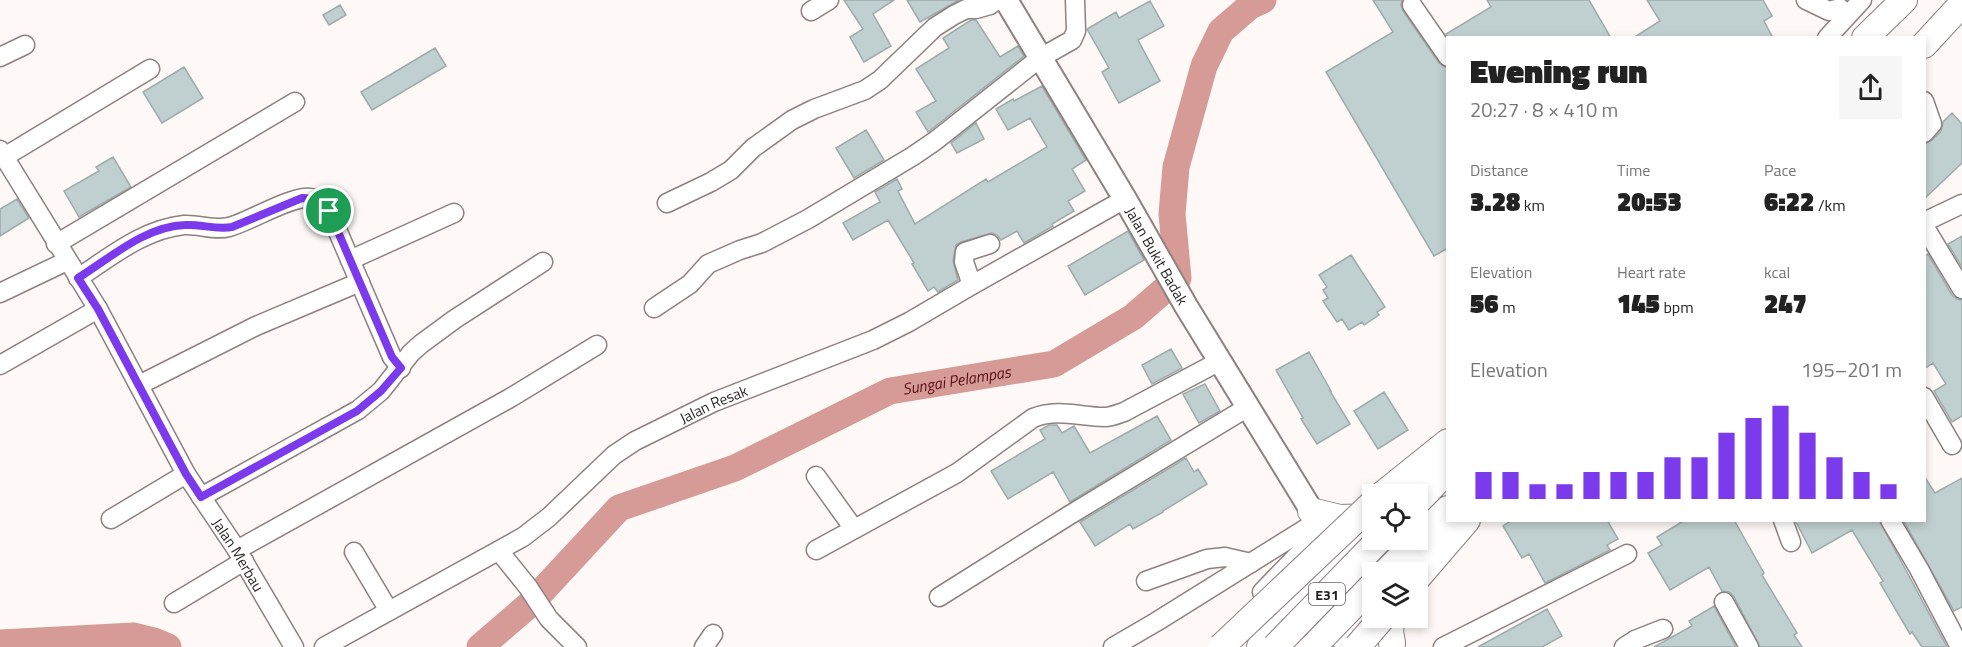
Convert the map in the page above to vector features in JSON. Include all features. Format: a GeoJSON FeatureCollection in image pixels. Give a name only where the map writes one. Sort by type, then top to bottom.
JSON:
{"type":"FeatureCollection","features":[{"type":"Feature","properties":{"kind":"highway"},"geometry":{"type":"LineString","coordinates":[[1843,16],[1886,0]]}},
{"type":"Feature","properties":{"kind":"highway"},"geometry":{"type":"LineString","coordinates":[[1868,36],[1904,0]]}},
{"type":"Feature","properties":{"kind":"highway"},"geometry":{"type":"LineString","coordinates":[[1912,36],[1948,0]]}},
{"type":"Feature","properties":{"kind":"highway"},"geometry":{"type":"LineString","coordinates":[[1926,45],[1962,4]]}},
{"type":"Feature","properties":{"kind":"highway"},"geometry":{"type":"LineString","coordinates":[[1396,484],[1446,444]]}},
{"type":"Feature","properties":{"kind":"highway"},"geometry":{"type":"LineString","coordinates":[[1416,484],[1446,454]]}},
{"type":"Feature","properties":{"kind":"highway"},"geometry":{"type":"LineString","coordinates":[[1428,491],[1446,472]]}},
{"type":"Feature","properties":{"kind":"highway"},"geometry":{"type":"LineString","coordinates":[[1412,562],[1446,512]]}},
{"type":"Feature","properties":{"kind":"highway"},"geometry":{"type":"LineString","coordinates":[[1221,647],[1362,513]]}},
{"type":"Feature","properties":{"kind":"highway"},"geometry":{"type":"LineString","coordinates":[[1317,520],[1362,517]]}},
{"type":"Feature","properties":{"kind":"highway"},"geometry":{"type":"LineString","coordinates":[[1415,562],[1453,522]]}},
{"type":"Feature","properties":{"kind":"highway"},"geometry":{"type":"LineString","coordinates":[[1417,562],[1465,522]]}},
{"type":"Feature","properties":{"kind":"highway"},"geometry":{"type":"LineString","coordinates":[[1260,647],[1362,538]]}},
{"type":"Feature","properties":{"kind":"highway","name":"E31"},"geometry":{"type":"LineString","coordinates":[[1275,647],[1369,550]]}},
{"type":"Feature","properties":{"kind":"highway","name":"E31"},"geometry":{"type":"LineString","coordinates":[[1313,647],[1362,625]]}},
{"type":"Feature","properties":{"kind":"highway"},"geometry":{"type":"LineString","coordinates":[[1329,647],[1362,628]]}},
{"type":"Feature","properties":{"kind":"highway"},"geometry":{"type":"LineString","coordinates":[[1357,647],[1372,628]]}},
{"type":"Feature","properties":{"kind":"main road","name":"Jalan Bukit Badak"},"geometry":{"type":"LineString","coordinates":[[1006,0],[1186,306],[1341,560],[1362,590]]}},
{"type":"Feature","properties":{"kind":"street"},"geometry":{"type":"LineString","coordinates":[[811,11],[829,0]]}},
{"type":"Feature","properties":{"kind":"street"},"geometry":{"type":"LineString","coordinates":[[667,203],[731,170],[753,148],[792,120],[814,109],[865,90],[880,80],[935,27],[954,15],[966,9],[990,5],[997,0]]}},
{"type":"Feature","properties":{"kind":"street"},"geometry":{"type":"LineString","coordinates":[[654,308],[690,284],[708,264],[762,243],[808,219],[935,141],[1040,58],[1076,36],[1075,0]]}},
{"type":"Feature","properties":{"kind":"street"},"geometry":{"type":"LineString","coordinates":[[1806,0],[1843,16]]}},
{"type":"Feature","properties":{"kind":"street"},"geometry":{"type":"LineString","coordinates":[[1828,36],[1843,16],[1862,0]]}},
{"type":"Feature","properties":{"kind":"street"},"geometry":{"type":"LineString","coordinates":[[1412,5],[1446,54]]}},
{"type":"Feature","properties":{"kind":"street"},"geometry":{"type":"LineString","coordinates":[[0,57],[25,45]]}},
{"type":"Feature","properties":{"kind":"street"},"geometry":{"type":"LineString","coordinates":[[2,154],[150,69]]}},
{"type":"Feature","properties":{"kind":"street"},"geometry":{"type":"LineString","coordinates":[[56,244],[295,102]]}},
{"type":"Feature","properties":{"kind":"street"},"geometry":{"type":"LineString","coordinates":[[1926,107],[1932,124],[1926,131]]}},
{"type":"Feature","properties":{"kind":"street","name":"Jalan Merbau"},"geometry":{"type":"LineString","coordinates":[[2,154],[98,309],[186,474],[241,555],[294,647]]}},
{"type":"Feature","properties":{"kind":"street"},"geometry":{"type":"LineString","coordinates":[[78,278],[138,240],[163,229],[186,225],[221,229],[232,227],[302,198],[310,198],[318,201],[329,211],[392,357],[401,368]]}},
{"type":"Feature","properties":{"kind":"street","name":"Jalan Resak"},"geometry":{"type":"LineString","coordinates":[[324,647],[524,537],[549,517],[614,455],[635,441],[714,402],[873,340],[909,322],[1125,199]]}},
{"type":"Feature","properties":{"kind":"street"},"geometry":{"type":"LineString","coordinates":[[1926,223],[1962,204]]}},
{"type":"Feature","properties":{"kind":"street"},"geometry":{"type":"LineString","coordinates":[[350,260],[454,213]]}},
{"type":"Feature","properties":{"kind":"street"},"geometry":{"type":"LineString","coordinates":[[1926,227],[1962,289]]}},
{"type":"Feature","properties":{"kind":"street"},"geometry":{"type":"LineString","coordinates":[[972,285],[964,262],[965,252],[990,244]]}},
{"type":"Feature","properties":{"kind":"street"},"geometry":{"type":"LineString","coordinates":[[0,293],[67,261]]}},
{"type":"Feature","properties":{"kind":"street"},"geometry":{"type":"LineString","coordinates":[[201,497],[357,411],[381,391],[411,353],[432,336],[454,319],[543,262]]}},
{"type":"Feature","properties":{"kind":"street"},"geometry":{"type":"LineString","coordinates":[[139,385],[256,326],[360,282]]}},
{"type":"Feature","properties":{"kind":"street"},"geometry":{"type":"LineString","coordinates":[[0,365],[98,309]]}},
{"type":"Feature","properties":{"kind":"street"},"geometry":{"type":"LineString","coordinates":[[174,603],[241,555],[597,345]]}},
{"type":"Feature","properties":{"kind":"street"},"geometry":{"type":"LineString","coordinates":[[816,550],[957,473],[1033,418],[1044,413],[1061,412],[1107,417],[1124,412],[1220,361]]}},
{"type":"Feature","properties":{"kind":"street"},"geometry":{"type":"LineString","coordinates":[[1926,400],[1952,446]]}},
{"type":"Feature","properties":{"kind":"street"},"geometry":{"type":"LineString","coordinates":[[939,597],[1248,407]]}},
{"type":"Feature","properties":{"kind":"street"},"geometry":{"type":"LineString","coordinates":[[111,519],[186,474]]}},
{"type":"Feature","properties":{"kind":"street"},"geometry":{"type":"LineString","coordinates":[[816,476],[855,529]]}},
{"type":"Feature","properties":{"kind":"street"},"geometry":{"type":"LineString","coordinates":[[1113,647],[1317,520]]}},
{"type":"Feature","properties":{"kind":"street"},"geometry":{"type":"LineString","coordinates":[[1208,647],[1317,520]]}},
{"type":"Feature","properties":{"kind":"street"},"geometry":{"type":"LineString","coordinates":[[1784,522],[1791,542]]}},
{"type":"Feature","properties":{"kind":"street"},"geometry":{"type":"LineString","coordinates":[[1891,522],[1960,647]]}},
{"type":"Feature","properties":{"kind":"street"},"geometry":{"type":"LineString","coordinates":[[499,551],[528,587],[549,619],[577,647]]}},
{"type":"Feature","properties":{"kind":"street"},"geometry":{"type":"LineString","coordinates":[[354,552],[389,611]]}},
{"type":"Feature","properties":{"kind":"street"},"geometry":{"type":"LineString","coordinates":[[1443,647],[1627,554]]}},
{"type":"Feature","properties":{"kind":"street"},"geometry":{"type":"LineString","coordinates":[[1146,581],[1207,559],[1225,557],[1251,563]]}},
{"type":"Feature","properties":{"kind":"street"},"geometry":{"type":"LineString","coordinates":[[1724,602],[1749,647]]}},
{"type":"Feature","properties":{"kind":"street"},"geometry":{"type":"LineString","coordinates":[[1624,647],[1635,640],[1664,629]]}},
{"type":"Feature","properties":{"kind":"building"},"geometry":{"type":"Polygon","coordinates":[[[844,0],[894,0],[873,14],[891,46],[864,62],[850,37],[863,29],[844,0]]]}},
{"type":"Feature","properties":{"kind":"building"},"geometry":{"type":"Polygon","coordinates":[[[907,0],[959,0],[920,22],[907,0]]]}},
{"type":"Feature","properties":{"kind":"building"},"geometry":{"type":"Polygon","coordinates":[[[1373,0],[1402,0],[1403,11],[1439,63],[1446,67],[1446,249],[1434,256],[1326,72],[1393,32],[1373,0]]]}},
{"type":"Feature","properties":{"kind":"building"},"geometry":{"type":"Polygon","coordinates":[[[1487,0],[1589,0],[1610,36],[1447,36],[1446,34],[1491,7],[1487,0]]]}},
{"type":"Feature","properties":{"kind":"building"},"geometry":{"type":"Polygon","coordinates":[[[1647,0],[1763,0],[1772,16],[1764,21],[1772,36],[1636,36],[1660,21],[1647,0]]]}},
{"type":"Feature","properties":{"kind":"building"},"geometry":{"type":"Polygon","coordinates":[[[1150,1],[1164,26],[1138,40],[1160,81],[1119,103],[1102,72],[1109,68],[1087,29],[1116,12],[1119,18],[1150,1]]]}},
{"type":"Feature","properties":{"kind":"building"},"geometry":{"type":"Polygon","coordinates":[[[340,5],[346,15],[329,25],[323,15],[340,5]]]}},
{"type":"Feature","properties":{"kind":"building"},"geometry":{"type":"Polygon","coordinates":[[[971,20],[976,20],[1000,57],[1018,46],[1024,56],[928,132],[916,112],[936,101],[916,69],[949,48],[943,38],[971,20]]]}},
{"type":"Feature","properties":{"kind":"building"},"geometry":{"type":"Polygon","coordinates":[[[435,48],[446,66],[372,110],[361,92],[435,48]]]}},
{"type":"Feature","properties":{"kind":"building"},"geometry":{"type":"Polygon","coordinates":[[[184,67],[203,98],[162,123],[143,92],[184,67]]]}},
{"type":"Feature","properties":{"kind":"building"},"geometry":{"type":"Polygon","coordinates":[[[1042,86],[1086,160],[1072,169],[1085,191],[1068,201],[1074,211],[1024,243],[1017,231],[1001,240],[992,233],[961,242],[956,245],[953,261],[958,280],[938,292],[934,287],[928,291],[888,220],[853,240],[843,223],[880,202],[875,192],[897,179],[902,189],[898,191],[915,224],[986,179],[988,182],[1047,147],[1030,118],[1008,130],[996,109],[1042,86]]]}},
{"type":"Feature","properties":{"kind":"building"},"geometry":{"type":"Polygon","coordinates":[[[1952,113],[1962,124],[1962,163],[1926,197],[1926,143],[1941,131],[1943,122],[1952,113]]]}},
{"type":"Feature","properties":{"kind":"building"},"geometry":{"type":"Polygon","coordinates":[[[976,123],[984,139],[957,153],[951,143],[976,123]]]}},
{"type":"Feature","properties":{"kind":"building"},"geometry":{"type":"Polygon","coordinates":[[[866,130],[884,160],[854,178],[836,148],[866,130]]]}},
{"type":"Feature","properties":{"kind":"building"},"geometry":{"type":"Polygon","coordinates":[[[113,157],[131,187],[79,217],[64,191],[99,171],[96,167],[113,157]]]}},
{"type":"Feature","properties":{"kind":"building"},"geometry":{"type":"Polygon","coordinates":[[[17,199],[29,218],[0,236],[0,209],[17,199]]]}},
{"type":"Feature","properties":{"kind":"building"},"geometry":{"type":"Polygon","coordinates":[[[1128,231],[1144,260],[1085,295],[1068,266],[1128,231]]]}},
{"type":"Feature","properties":{"kind":"building"},"geometry":{"type":"Polygon","coordinates":[[[1962,236],[1962,267],[1948,244],[1962,236]]]}},
{"type":"Feature","properties":{"kind":"building"},"geometry":{"type":"Polygon","coordinates":[[[1928,254],[1952,295],[1962,300],[1962,416],[1952,422],[1934,391],[1946,384],[1933,363],[1926,368],[1926,255],[1928,254]]]}},
{"type":"Feature","properties":{"kind":"building"},"geometry":{"type":"Polygon","coordinates":[[[1351,255],[1385,307],[1377,312],[1379,315],[1364,325],[1362,322],[1349,330],[1342,319],[1337,322],[1323,301],[1328,298],[1323,290],[1327,287],[1319,275],[1351,255]]]}},
{"type":"Feature","properties":{"kind":"building"},"geometry":{"type":"Polygon","coordinates":[[[1171,349],[1182,368],[1152,384],[1142,365],[1171,349]]]}},
{"type":"Feature","properties":{"kind":"building"},"geometry":{"type":"Polygon","coordinates":[[[1309,352],[1350,424],[1317,444],[1301,419],[1303,418],[1276,370],[1309,352]]]}},
{"type":"Feature","properties":{"kind":"building"},"geometry":{"type":"Polygon","coordinates":[[[1205,384],[1220,411],[1199,423],[1183,394],[1205,384]]]}},
{"type":"Feature","properties":{"kind":"building"},"geometry":{"type":"Polygon","coordinates":[[[1384,392],[1408,430],[1378,449],[1354,411],[1384,392]]]}},
{"type":"Feature","properties":{"kind":"building"},"geometry":{"type":"Polygon","coordinates":[[[1157,416],[1171,440],[1070,502],[1053,472],[1008,499],[991,471],[1045,439],[1040,430],[1049,425],[1057,425],[1062,433],[1074,426],[1090,453],[1157,416]]]}},
{"type":"Feature","properties":{"kind":"building"},"geometry":{"type":"Polygon","coordinates":[[[1186,458],[1194,472],[1198,469],[1207,484],[1133,529],[1130,524],[1095,546],[1080,522],[1186,458]]]}},
{"type":"Feature","properties":{"kind":"building"},"geometry":{"type":"Polygon","coordinates":[[[1962,478],[1962,607],[1954,611],[1904,522],[1926,522],[1926,479],[1935,493],[1962,478]]]}},
{"type":"Feature","properties":{"kind":"building"},"geometry":{"type":"Polygon","coordinates":[[[1509,522],[1608,522],[1618,539],[1607,545],[1610,550],[1545,583],[1529,554],[1522,558],[1503,526],[1509,522]]]}},
{"type":"Feature","properties":{"kind":"building"},"geometry":{"type":"Polygon","coordinates":[[[1682,522],[1735,522],[1764,573],[1762,575],[1797,633],[1794,635],[1802,647],[1760,647],[1734,597],[1729,592],[1722,591],[1709,567],[1670,590],[1648,553],[1662,545],[1657,537],[1682,522]]]}},
{"type":"Feature","properties":{"kind":"building"},"geometry":{"type":"Polygon","coordinates":[[[1796,522],[1880,522],[1947,647],[1922,647],[1912,632],[1910,634],[1880,583],[1883,581],[1852,530],[1812,553],[1796,522]]]}},
{"type":"Feature","properties":{"kind":"building"},"geometry":{"type":"Polygon","coordinates":[[[1714,606],[1736,647],[1654,647],[1692,626],[1689,621],[1714,606]]]}},
{"type":"Feature","properties":{"kind":"building"},"geometry":{"type":"Polygon","coordinates":[[[1547,609],[1562,636],[1542,647],[1478,647],[1547,609]]]}},
{"type":"Feature","properties":{"kind":"waterway","name":"Sungai Pelampas"},"geometry":{"type":"LineString","coordinates":[[480,647],[530,604],[619,508],[735,468],[890,391],[1054,364],[1133,317],[1178,278],[1172,214],[1176,167],[1204,66],[1221,31],[1250,6],[1263,0]]}},
{"type":"Feature","properties":{"kind":"waterway","name":"Sungai Pelampas"},"geometry":{"type":"LineString","coordinates":[[0,643],[134,636],[168,647]]}},
{"type":"Feature","properties":{"kind":"route"},"geometry":{"type":"LineString","coordinates":[[302,198],[318,201],[329,211],[392,357],[401,368],[381,391],[357,411],[201,497],[186,474],[98,309],[78,278],[138,240],[163,229],[186,225],[221,229],[232,227],[302,198]]}}]}
